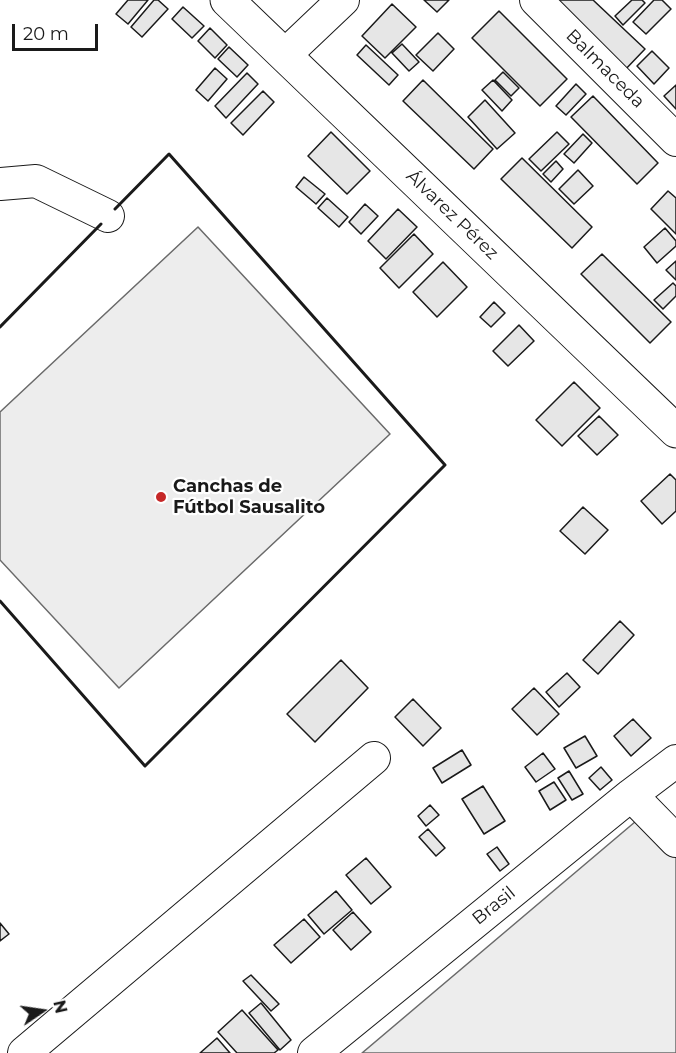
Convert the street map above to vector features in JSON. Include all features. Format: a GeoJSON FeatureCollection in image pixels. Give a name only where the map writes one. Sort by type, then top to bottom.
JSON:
{"type":"FeatureCollection","features":[{"type":"Feature","properties":{"kind":"main road","name":"Álvarez Pérez"},"geometry":{"type":"LineString","coordinates":[[227,0],[676,430]]}},
{"type":"Feature","properties":{"kind":"street"},"geometry":{"type":"LineString","coordinates":[[285,55],[343,0]]}},
{"type":"Feature","properties":{"kind":"street","name":"Balmaceda"},"geometry":{"type":"LineString","coordinates":[[536,0],[675,138]]}},
{"type":"Feature","properties":{"kind":"street"},"geometry":{"type":"LineString","coordinates":[[0,184],[36,181],[108,216]]}},
{"type":"Feature","properties":{"kind":"street"},"geometry":{"type":"LineString","coordinates":[[24,1053],[374,758]]}},
{"type":"Feature","properties":{"kind":"street","name":"Brasil"},"geometry":{"type":"LineString","coordinates":[[314,1053],[676,761]]}},
{"type":"Feature","properties":{"kind":"street"},"geometry":{"type":"LineString","coordinates":[[631,795],[676,841]]}},
{"type":"Feature","properties":{"kind":"shaded area","name":"Canchas de Fútbol Sausalito"},"geometry":{"type":"Polygon","coordinates":[[[198,227],[390,434],[119,688],[0,560],[0,412],[198,227]]]}},
{"type":"Feature","properties":{"kind":"shaded area"},"geometry":{"type":"Polygon","coordinates":[[[642,816],[676,852],[676,1053],[362,1053],[642,816]]]}},
{"type":"Feature","properties":{"kind":"building"},"geometry":{"type":"Polygon","coordinates":[[[128,0],[148,0],[128,24],[116,14],[128,0]]]}},
{"type":"Feature","properties":{"kind":"building"},"geometry":{"type":"Polygon","coordinates":[[[154,0],[158,0],[168,9],[142,37],[131,27],[154,0]]]}},
{"type":"Feature","properties":{"kind":"building"},"geometry":{"type":"Polygon","coordinates":[[[424,0],[449,0],[437,12],[424,0]]]}},
{"type":"Feature","properties":{"kind":"building"},"geometry":{"type":"Polygon","coordinates":[[[545,0],[593,0],[645,49],[622,73],[545,0]]]}},
{"type":"Feature","properties":{"kind":"building"},"geometry":{"type":"Polygon","coordinates":[[[632,0],[642,0],[645,3],[623,25],[615,16],[632,0]]]}},
{"type":"Feature","properties":{"kind":"building"},"geometry":{"type":"Polygon","coordinates":[[[654,0],[662,0],[671,9],[646,34],[633,22],[654,0]]]}},
{"type":"Feature","properties":{"kind":"building"},"geometry":{"type":"Polygon","coordinates":[[[392,4],[416,27],[385,58],[362,36],[392,4]]]}},
{"type":"Feature","properties":{"kind":"building"},"geometry":{"type":"Polygon","coordinates":[[[183,7],[204,26],[192,38],[172,19],[183,7]]]}},
{"type":"Feature","properties":{"kind":"building"},"geometry":{"type":"Polygon","coordinates":[[[499,11],[567,79],[540,106],[472,38],[499,11]]]}},
{"type":"Feature","properties":{"kind":"building"},"geometry":{"type":"Polygon","coordinates":[[[210,28],[227,45],[215,58],[198,41],[210,28]]]}},
{"type":"Feature","properties":{"kind":"building"},"geometry":{"type":"Polygon","coordinates":[[[438,33],[454,49],[433,71],[416,55],[438,33]]]}},
{"type":"Feature","properties":{"kind":"building"},"geometry":{"type":"Polygon","coordinates":[[[402,44],[419,62],[409,71],[392,53],[402,44]]]}},
{"type":"Feature","properties":{"kind":"building"},"geometry":{"type":"Polygon","coordinates":[[[366,45],[398,75],[389,85],[357,55],[366,45]]]}},
{"type":"Feature","properties":{"kind":"building"},"geometry":{"type":"Polygon","coordinates":[[[229,47],[248,65],[237,77],[218,59],[229,47]]]}},
{"type":"Feature","properties":{"kind":"building"},"geometry":{"type":"Polygon","coordinates":[[[652,51],[669,68],[654,84],[637,66],[652,51]]]}},
{"type":"Feature","properties":{"kind":"building"},"geometry":{"type":"Polygon","coordinates":[[[215,68],[227,79],[208,101],[196,90],[215,68]]]}},
{"type":"Feature","properties":{"kind":"building"},"geometry":{"type":"Polygon","coordinates":[[[503,72],[519,88],[511,96],[495,80],[503,72]]]}},
{"type":"Feature","properties":{"kind":"building"},"geometry":{"type":"Polygon","coordinates":[[[247,73],[258,84],[226,118],[215,106],[247,73]]]}},
{"type":"Feature","properties":{"kind":"building"},"geometry":{"type":"Polygon","coordinates":[[[423,80],[493,149],[474,169],[403,101],[423,80]]]}},
{"type":"Feature","properties":{"kind":"building"},"geometry":{"type":"Polygon","coordinates":[[[493,80],[512,100],[502,111],[482,90],[493,80]]]}},
{"type":"Feature","properties":{"kind":"building"},"geometry":{"type":"Polygon","coordinates":[[[576,84],[586,94],[566,115],[556,106],[576,84]]]}},
{"type":"Feature","properties":{"kind":"building"},"geometry":{"type":"Polygon","coordinates":[[[676,85],[676,109],[664,96],[676,85]]]}},
{"type":"Feature","properties":{"kind":"building"},"geometry":{"type":"Polygon","coordinates":[[[263,91],[274,102],[243,135],[231,123],[263,91]]]}},
{"type":"Feature","properties":{"kind":"building"},"geometry":{"type":"Polygon","coordinates":[[[593,96],[658,163],[637,184],[571,117],[593,96]]]}},
{"type":"Feature","properties":{"kind":"building"},"geometry":{"type":"Polygon","coordinates":[[[485,100],[515,133],[497,149],[468,117],[485,100]]]}},
{"type":"Feature","properties":{"kind":"building"},"geometry":{"type":"Polygon","coordinates":[[[331,132],[370,171],[347,194],[308,156],[331,132]]]}},
{"type":"Feature","properties":{"kind":"building"},"geometry":{"type":"Polygon","coordinates":[[[557,132],[569,144],[541,171],[529,159],[557,132]]]}},
{"type":"Feature","properties":{"kind":"building"},"geometry":{"type":"Polygon","coordinates":[[[583,134],[592,143],[574,163],[564,154],[583,134]]]}},
{"type":"Feature","properties":{"kind":"building"},"geometry":{"type":"Polygon","coordinates":[[[522,158],[592,227],[572,248],[501,179],[522,158]]]}},
{"type":"Feature","properties":{"kind":"building"},"geometry":{"type":"Polygon","coordinates":[[[556,161],[563,169],[551,182],[543,174],[556,161]]]}},
{"type":"Feature","properties":{"kind":"building"},"geometry":{"type":"Polygon","coordinates":[[[578,170],[593,186],[574,204],[559,189],[578,170]]]}},
{"type":"Feature","properties":{"kind":"building"},"geometry":{"type":"Polygon","coordinates":[[[304,177],[325,194],[316,204],[296,187],[304,177]]]}},
{"type":"Feature","properties":{"kind":"building"},"geometry":{"type":"Polygon","coordinates":[[[668,191],[676,198],[676,234],[651,209],[668,191]]]}},
{"type":"Feature","properties":{"kind":"building"},"geometry":{"type":"Polygon","coordinates":[[[327,198],[348,217],[339,227],[318,208],[327,198]]]}},
{"type":"Feature","properties":{"kind":"building"},"geometry":{"type":"Polygon","coordinates":[[[365,204],[378,216],[361,234],[349,222],[365,204]]]}},
{"type":"Feature","properties":{"kind":"building"},"geometry":{"type":"Polygon","coordinates":[[[398,209],[417,227],[386,259],[368,241],[398,209]]]}},
{"type":"Feature","properties":{"kind":"building"},"geometry":{"type":"Polygon","coordinates":[[[665,228],[676,241],[676,246],[657,263],[644,247],[665,228]]]}},
{"type":"Feature","properties":{"kind":"building"},"geometry":{"type":"Polygon","coordinates":[[[414,234],[433,254],[399,288],[380,268],[414,234]]]}},
{"type":"Feature","properties":{"kind":"building"},"geometry":{"type":"Polygon","coordinates":[[[602,254],[671,322],[650,343],[581,274],[602,254]]]}},
{"type":"Feature","properties":{"kind":"building"},"geometry":{"type":"Polygon","coordinates":[[[676,261],[676,280],[666,270],[676,261]]]}},
{"type":"Feature","properties":{"kind":"building"},"geometry":{"type":"Polygon","coordinates":[[[443,262],[467,287],[437,317],[413,292],[443,262]]]}},
{"type":"Feature","properties":{"kind":"building"},"geometry":{"type":"Polygon","coordinates":[[[673,283],[676,286],[676,296],[663,309],[654,300],[673,283]]]}},
{"type":"Feature","properties":{"kind":"building"},"geometry":{"type":"Polygon","coordinates":[[[494,302],[505,313],[491,327],[480,317],[494,302]]]}},
{"type":"Feature","properties":{"kind":"building"},"geometry":{"type":"Polygon","coordinates":[[[519,325],[534,341],[508,366],[493,351],[519,325]]]}},
{"type":"Feature","properties":{"kind":"building"},"geometry":{"type":"Polygon","coordinates":[[[574,382],[600,408],[562,446],[536,420],[574,382]]]}},
{"type":"Feature","properties":{"kind":"building"},"geometry":{"type":"Polygon","coordinates":[[[599,416],[618,435],[597,455],[578,436],[599,416]]]}},
{"type":"Feature","properties":{"kind":"building"},"geometry":{"type":"Polygon","coordinates":[[[670,474],[676,480],[676,511],[662,524],[641,501],[670,474]]]}},
{"type":"Feature","properties":{"kind":"building"},"geometry":{"type":"Polygon","coordinates":[[[583,507],[608,530],[585,554],[560,531],[583,507]]]}},
{"type":"Feature","properties":{"kind":"building"},"geometry":{"type":"Polygon","coordinates":[[[620,621],[634,635],[598,674],[583,660],[620,621]]]}},
{"type":"Feature","properties":{"kind":"building"},"geometry":{"type":"Polygon","coordinates":[[[341,660],[368,688],[315,742],[287,714],[341,660]]]}},
{"type":"Feature","properties":{"kind":"building"},"geometry":{"type":"Polygon","coordinates":[[[567,673],[580,687],[559,707],[546,692],[567,673]]]}},
{"type":"Feature","properties":{"kind":"building"},"geometry":{"type":"Polygon","coordinates":[[[534,688],[559,714],[537,735],[512,709],[534,688]]]}},
{"type":"Feature","properties":{"kind":"building"},"geometry":{"type":"Polygon","coordinates":[[[413,699],[441,728],[423,746],[395,717],[413,699]]]}},
{"type":"Feature","properties":{"kind":"building"},"geometry":{"type":"Polygon","coordinates":[[[633,719],[651,738],[631,756],[614,736],[633,719]]]}},
{"type":"Feature","properties":{"kind":"building"},"geometry":{"type":"Polygon","coordinates":[[[585,736],[597,756],[576,768],[564,748],[585,736]]]}},
{"type":"Feature","properties":{"kind":"building"},"geometry":{"type":"Polygon","coordinates":[[[462,750],[471,765],[442,783],[433,768],[462,750]]]}},
{"type":"Feature","properties":{"kind":"building"},"geometry":{"type":"Polygon","coordinates":[[[543,753],[555,769],[536,782],[525,767],[543,753]]]}},
{"type":"Feature","properties":{"kind":"building"},"geometry":{"type":"Polygon","coordinates":[[[601,767],[612,780],[600,790],[589,778],[601,767]]]}},
{"type":"Feature","properties":{"kind":"building"},"geometry":{"type":"Polygon","coordinates":[[[569,771],[583,794],[572,800],[558,778],[569,771]]]}},
{"type":"Feature","properties":{"kind":"building"},"geometry":{"type":"Polygon","coordinates":[[[554,782],[566,800],[550,810],[539,791],[554,782]]]}},
{"type":"Feature","properties":{"kind":"building"},"geometry":{"type":"Polygon","coordinates":[[[483,786],[505,821],[484,834],[462,799],[483,786]]]}},
{"type":"Feature","properties":{"kind":"building"},"geometry":{"type":"Polygon","coordinates":[[[430,805],[439,815],[426,826],[418,816],[430,805]]]}},
{"type":"Feature","properties":{"kind":"building"},"geometry":{"type":"Polygon","coordinates":[[[428,829],[445,848],[436,856],[419,837],[428,829]]]}},
{"type":"Feature","properties":{"kind":"building"},"geometry":{"type":"Polygon","coordinates":[[[497,847],[509,864],[500,871],[487,854],[497,847]]]}},
{"type":"Feature","properties":{"kind":"building"},"geometry":{"type":"Polygon","coordinates":[[[366,858],[391,887],[371,904],[346,875],[366,858]]]}},
{"type":"Feature","properties":{"kind":"building"},"geometry":{"type":"Polygon","coordinates":[[[336,891],[352,910],[324,934],[308,915],[336,891]]]}},
{"type":"Feature","properties":{"kind":"building"},"geometry":{"type":"Polygon","coordinates":[[[353,912],[371,932],[351,950],[333,930],[353,912]]]}},
{"type":"Feature","properties":{"kind":"building"},"geometry":{"type":"Polygon","coordinates":[[[304,919],[320,937],[291,963],[274,945],[304,919]]]}},
{"type":"Feature","properties":{"kind":"building"},"geometry":{"type":"Polygon","coordinates":[[[0,923],[9,934],[0,941],[0,923]]]}},
{"type":"Feature","properties":{"kind":"building"},"geometry":{"type":"Polygon","coordinates":[[[251,975],[279,1004],[271,1011],[243,981],[251,975]]]}},
{"type":"Feature","properties":{"kind":"building"},"geometry":{"type":"Polygon","coordinates":[[[261,1003],[291,1040],[280,1050],[249,1013],[261,1003]]]}},
{"type":"Feature","properties":{"kind":"building"},"geometry":{"type":"Polygon","coordinates":[[[242,1010],[278,1050],[274,1053],[237,1053],[218,1032],[242,1010]]]}},
{"type":"Feature","properties":{"kind":"building"},"geometry":{"type":"Polygon","coordinates":[[[217,1038],[230,1053],[200,1053],[217,1038]]]}},
{"type":"Feature","properties":{"kind":"wall"},"geometry":{"type":"LineString","coordinates":[[0,601],[145,766],[445,465],[169,154],[115,209]]}},
{"type":"Feature","properties":{"kind":"wall"},"geometry":{"type":"LineString","coordinates":[[0,327],[101,224]]}},
{"type":"Feature","properties":{"kind":"place","name":"Canchas de Fútbol Sausalito"},"geometry":{"type":"Point","coordinates":[161,497]}}]}
